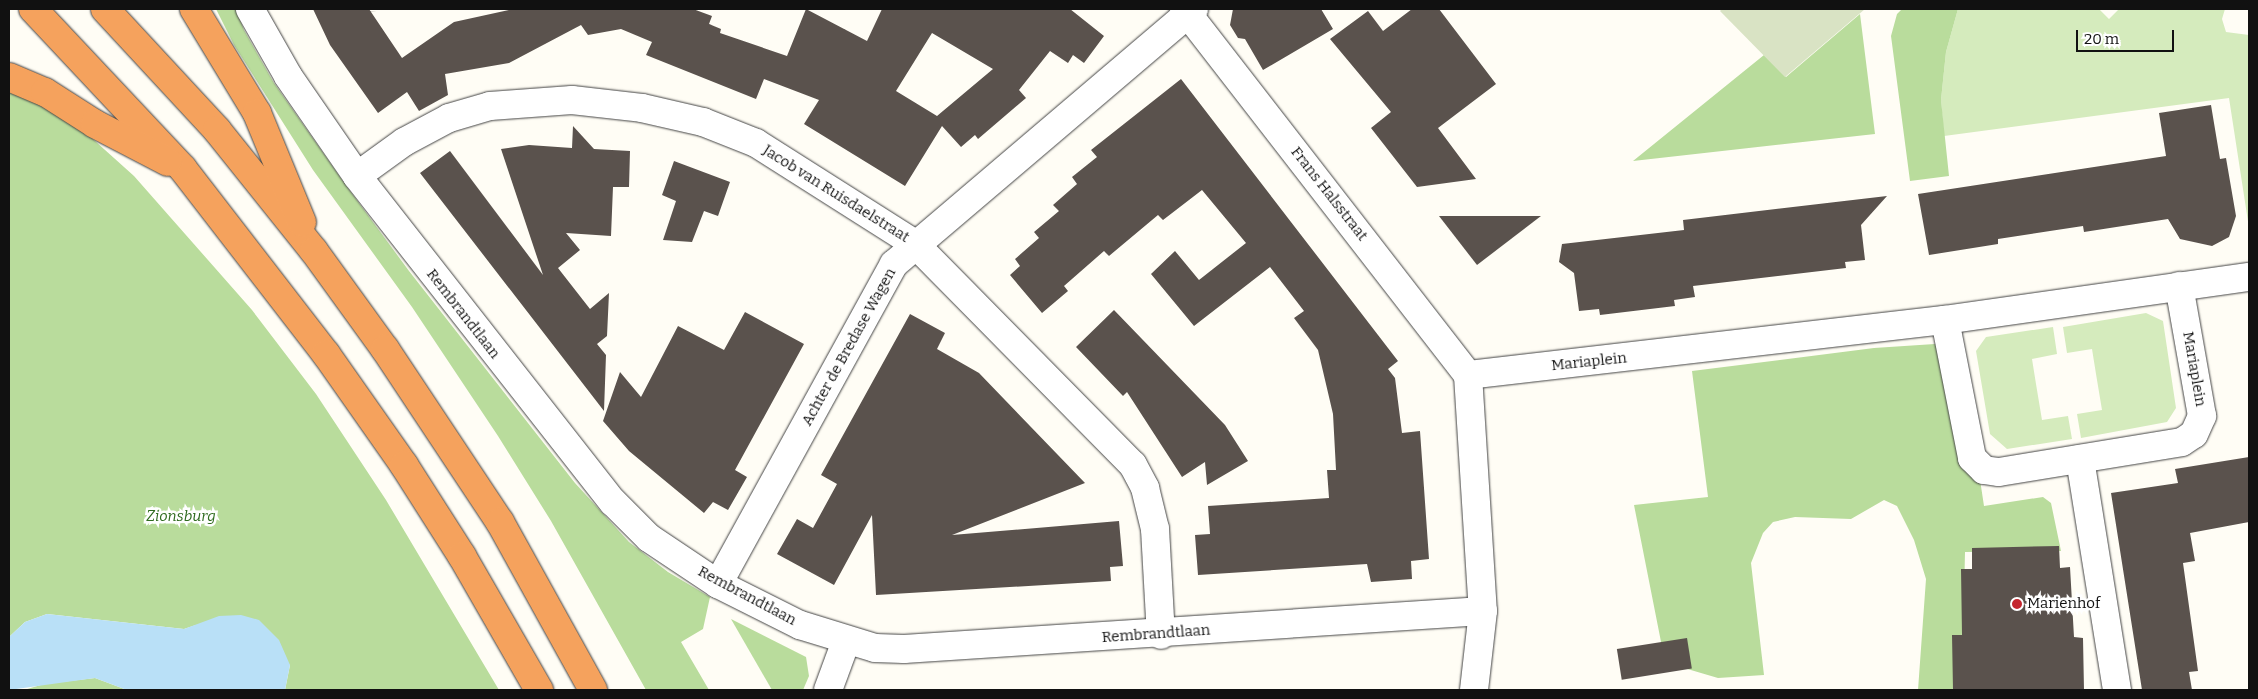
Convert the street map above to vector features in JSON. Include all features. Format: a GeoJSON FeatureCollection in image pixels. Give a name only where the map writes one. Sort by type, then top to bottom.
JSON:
{"type":"FeatureCollection","features":[{"type":"Feature","properties":{"kind":"highway"},"geometry":{"type":"LineString","coordinates":[[34,9],[183,169],[326,354],[404,465],[462,556],[539,690]]}},
{"type":"Feature","properties":{"kind":"highway"},"geometry":{"type":"LineString","coordinates":[[105,9],[217,130],[314,251],[447,439],[500,522],[594,690]]}},
{"type":"Feature","properties":{"kind":"highway"},"geometry":{"type":"LineString","coordinates":[[194,9],[257,113],[314,251]]}},
{"type":"Feature","properties":{"kind":"highway"},"geometry":{"type":"LineString","coordinates":[[9,77],[46,92],[95,124],[183,169]]}},
{"type":"Feature","properties":{"kind":"street","name":"Rembrandtlaan"},"geometry":{"type":"LineString","coordinates":[[250,9],[288,76],[357,176],[520,388],[613,502],[649,538],[718,584],[800,626],[875,648],[904,650],[1161,635],[1483,611]]}},
{"type":"Feature","properties":{"kind":"street","name":"Achter de Bredase Wagen"},"geometry":{"type":"LineString","coordinates":[[718,584],[894,264],[1189,10]]}},
{"type":"Feature","properties":{"kind":"street","name":"Frans Halsstraat"},"geometry":{"type":"LineString","coordinates":[[1189,10],[1468,375]]}},
{"type":"Feature","properties":{"kind":"street","name":"Jacob van Ruisdaelstraat"},"geometry":{"type":"LineString","coordinates":[[357,176],[412,138],[449,118],[490,106],[572,100],[642,108],[703,122],[756,143],[915,244],[1133,465],[1145,488],[1155,529],[1161,635]]}},
{"type":"Feature","properties":{"kind":"street"},"geometry":{"type":"LineString","coordinates":[[2179,286],[2249,277]]}},
{"type":"Feature","properties":{"kind":"street","name":"Mariaplein"},"geometry":{"type":"LineString","coordinates":[[1468,375],[1945,320],[2179,286],[2202,416],[2194,434],[2182,442],[1999,472],[1984,470],[1972,458],[1945,320]]}},
{"type":"Feature","properties":{"kind":"street"},"geometry":{"type":"LineString","coordinates":[[1468,375],[1483,611],[1474,690]]}},
{"type":"Feature","properties":{"kind":"street"},"geometry":{"type":"LineString","coordinates":[[2080,459],[2117,690]]}},
{"type":"Feature","properties":{"kind":"street"},"geometry":{"type":"LineString","coordinates":[[828,690],[846,641]]}},
{"type":"Feature","properties":{"kind":"green space"},"geometry":{"type":"Polygon","coordinates":[[[216,9],[236,9],[244,30],[274,83],[345,184],[409,271],[575,483],[629,542],[668,572],[710,597],[703,629],[681,642],[709,690],[646,690],[551,521],[498,436],[412,307],[313,170],[234,45],[216,9]]]}},
{"type":"Feature","properties":{"kind":"green space"},"geometry":{"type":"Polygon","coordinates":[[[1722,9],[1865,9],[1785,77],[1720,11],[1722,9]]]}},
{"type":"Feature","properties":{"kind":"green space"},"geometry":{"type":"Polygon","coordinates":[[[1902,9],[1958,9],[1946,52],[1941,100],[1949,176],[1910,181],[1891,36],[1897,14],[1902,9]]]}},
{"type":"Feature","properties":{"kind":"green space"},"geometry":{"type":"Polygon","coordinates":[[[1958,9],[2099,9],[2109,19],[2119,9],[2225,9],[2222,19],[2226,32],[2249,35],[2249,228],[2229,98],[1944,136],[1941,100],[1946,52],[1958,9]]]}},
{"type":"Feature","properties":{"kind":"green space"},"geometry":{"type":"Polygon","coordinates":[[[1860,14],[1875,134],[1633,161],[1764,55],[1786,77],[1860,14]]]}},
{"type":"Feature","properties":{"kind":"green space","name":"Zionsburg"},"geometry":{"type":"Polygon","coordinates":[[[9,88],[38,102],[85,132],[134,176],[252,310],[316,394],[386,500],[499,690],[285,690],[290,665],[196,625],[184,629],[47,614],[25,622],[9,637],[9,88]]]}},
{"type":"Feature","properties":{"kind":"green space"},"geometry":{"type":"Polygon","coordinates":[[[2146,313],[2163,321],[2176,408],[2167,422],[2081,438],[2077,414],[2102,410],[2092,349],[2067,353],[2063,327],[2146,313]]]}},
{"type":"Feature","properties":{"kind":"green space"},"geometry":{"type":"Polygon","coordinates":[[[2053,327],[2057,354],[2032,359],[2042,420],[2068,416],[2072,439],[2007,449],[1990,434],[1976,351],[1986,337],[2053,327]]]}},
{"type":"Feature","properties":{"kind":"green space"},"geometry":{"type":"Polygon","coordinates":[[[1950,343],[1961,354],[1984,506],[2043,497],[2051,503],[2061,551],[1965,552],[1962,690],[1918,690],[1926,579],[1914,540],[1897,506],[1884,500],[1851,519],[1795,517],[1773,522],[1763,533],[1751,563],[1764,675],[1718,678],[1684,668],[1664,657],[1634,505],[1708,497],[1692,371],[1874,348],[1950,343]]]}},
{"type":"Feature","properties":{"kind":"green space"},"geometry":{"type":"Polygon","coordinates":[[[731,619],[806,657],[809,676],[803,690],[772,690],[731,619]]]}},
{"type":"Feature","properties":{"kind":"green space"},"geometry":{"type":"Polygon","coordinates":[[[95,678],[127,690],[24,690],[44,684],[95,678]]]}},
{"type":"Feature","properties":{"kind":"water"},"geometry":{"type":"Polygon","coordinates":[[[47,614],[184,629],[219,616],[241,615],[259,620],[279,640],[290,665],[285,690],[127,690],[95,678],[9,690],[9,637],[25,622],[47,614]]]}},
{"type":"Feature","properties":{"kind":"building"},"geometry":{"type":"Polygon","coordinates":[[[313,9],[369,9],[402,58],[454,22],[514,9],[693,9],[712,16],[709,24],[721,29],[720,33],[787,56],[806,9],[867,41],[882,9],[1070,9],[1104,36],[1084,63],[1073,55],[1068,63],[1050,51],[1019,90],[1026,98],[978,139],[975,135],[961,147],[942,126],[905,186],[804,124],[819,100],[764,79],[756,99],[646,55],[652,42],[621,29],[588,35],[581,25],[509,63],[445,74],[448,95],[419,111],[407,92],[378,113],[330,45],[313,9]],[[932,33],[896,91],[937,116],[993,69],[932,33]]]}},
{"type":"Feature","properties":{"kind":"building"},"geometry":{"type":"Polygon","coordinates":[[[1233,9],[1321,9],[1333,29],[1263,70],[1245,39],[1238,38],[1230,25],[1233,9]]]}},
{"type":"Feature","properties":{"kind":"building"},"geometry":{"type":"Polygon","coordinates":[[[1412,9],[1439,9],[1496,84],[1438,128],[1476,179],[1417,187],[1371,128],[1391,112],[1330,39],[1368,11],[1383,31],[1412,9]]]}},
{"type":"Feature","properties":{"kind":"building"},"geometry":{"type":"Polygon","coordinates":[[[1181,79],[1398,361],[1388,369],[1395,378],[1402,433],[1420,431],[1429,559],[1411,561],[1412,579],[1371,582],[1367,564],[1198,575],[1195,535],[1210,534],[1208,506],[1329,498],[1327,470],[1336,470],[1333,414],[1318,350],[1294,318],[1304,311],[1270,267],[1194,326],[1151,274],[1175,251],[1199,280],[1246,243],[1202,190],[1163,220],[1158,215],[1109,256],[1104,251],[1064,286],[1068,291],[1042,313],[1010,275],[1020,266],[1015,259],[1039,238],[1034,232],[1059,211],[1053,205],[1077,184],[1072,177],[1097,157],[1091,150],[1181,79]]]}},
{"type":"Feature","properties":{"kind":"building"},"geometry":{"type":"Polygon","coordinates":[[[2211,105],[2220,159],[2226,158],[2236,216],[2229,237],[2212,246],[2180,239],[2168,219],[2084,232],[2083,226],[1998,239],[1998,244],[1929,255],[1918,194],[2166,156],[2159,113],[2211,105]]]}},
{"type":"Feature","properties":{"kind":"building"},"geometry":{"type":"Polygon","coordinates":[[[573,126],[594,149],[630,151],[629,187],[613,187],[611,236],[566,233],[580,250],[558,268],[590,309],[609,293],[607,336],[597,344],[606,355],[604,411],[420,173],[450,151],[543,275],[501,149],[529,145],[572,148],[573,126]]]}},
{"type":"Feature","properties":{"kind":"building"},"geometry":{"type":"Polygon","coordinates":[[[674,161],[730,182],[718,216],[704,211],[692,242],[663,240],[676,201],[662,195],[674,161]]]}},
{"type":"Feature","properties":{"kind":"building"},"geometry":{"type":"Polygon","coordinates":[[[1887,196],[1861,225],[1865,260],[1845,262],[1846,268],[1693,286],[1695,297],[1674,300],[1675,306],[1600,315],[1599,309],[1579,311],[1574,273],[1559,262],[1562,244],[1684,230],[1683,220],[1887,196]]]}},
{"type":"Feature","properties":{"kind":"building"},"geometry":{"type":"Polygon","coordinates":[[[1439,216],[1541,216],[1477,265],[1439,216]]]}},
{"type":"Feature","properties":{"kind":"building"},"geometry":{"type":"Polygon","coordinates":[[[1114,310],[1225,425],[1248,461],[1207,485],[1205,462],[1182,477],[1127,392],[1123,396],[1076,347],[1114,310]]]}},
{"type":"Feature","properties":{"kind":"building"},"geometry":{"type":"Polygon","coordinates":[[[745,312],[804,344],[735,470],[747,477],[728,510],[713,502],[704,513],[629,451],[603,421],[620,372],[641,397],[678,326],[724,350],[745,312]]]}},
{"type":"Feature","properties":{"kind":"building"},"geometry":{"type":"Polygon","coordinates":[[[910,314],[945,333],[937,349],[979,373],[1085,483],[952,535],[1119,521],[1123,566],[1110,567],[1111,581],[876,595],[872,515],[834,585],[777,554],[797,519],[813,528],[837,484],[821,475],[910,314]]]}},
{"type":"Feature","properties":{"kind":"building"},"geometry":{"type":"Polygon","coordinates":[[[2249,457],[2249,522],[2190,533],[2195,561],[2183,563],[2198,671],[2189,672],[2192,690],[2142,690],[2111,493],[2178,483],[2175,469],[2249,457]]]}},
{"type":"Feature","properties":{"kind":"building","name":"Marienhof"},"geometry":{"type":"Polygon","coordinates":[[[2059,546],[2060,568],[2070,567],[2074,637],[2083,638],[2084,690],[1953,690],[1952,635],[1962,635],[1961,569],[1972,569],[1972,548],[2059,546]]]}},
{"type":"Feature","properties":{"kind":"building"},"geometry":{"type":"Polygon","coordinates":[[[1687,638],[1692,669],[1622,680],[1617,649],[1687,638]]]}},
{"type":"Feature","properties":{"kind":"place","name":"Marienhof"},"geometry":{"type":"Point","coordinates":[2017,604]}}]}
